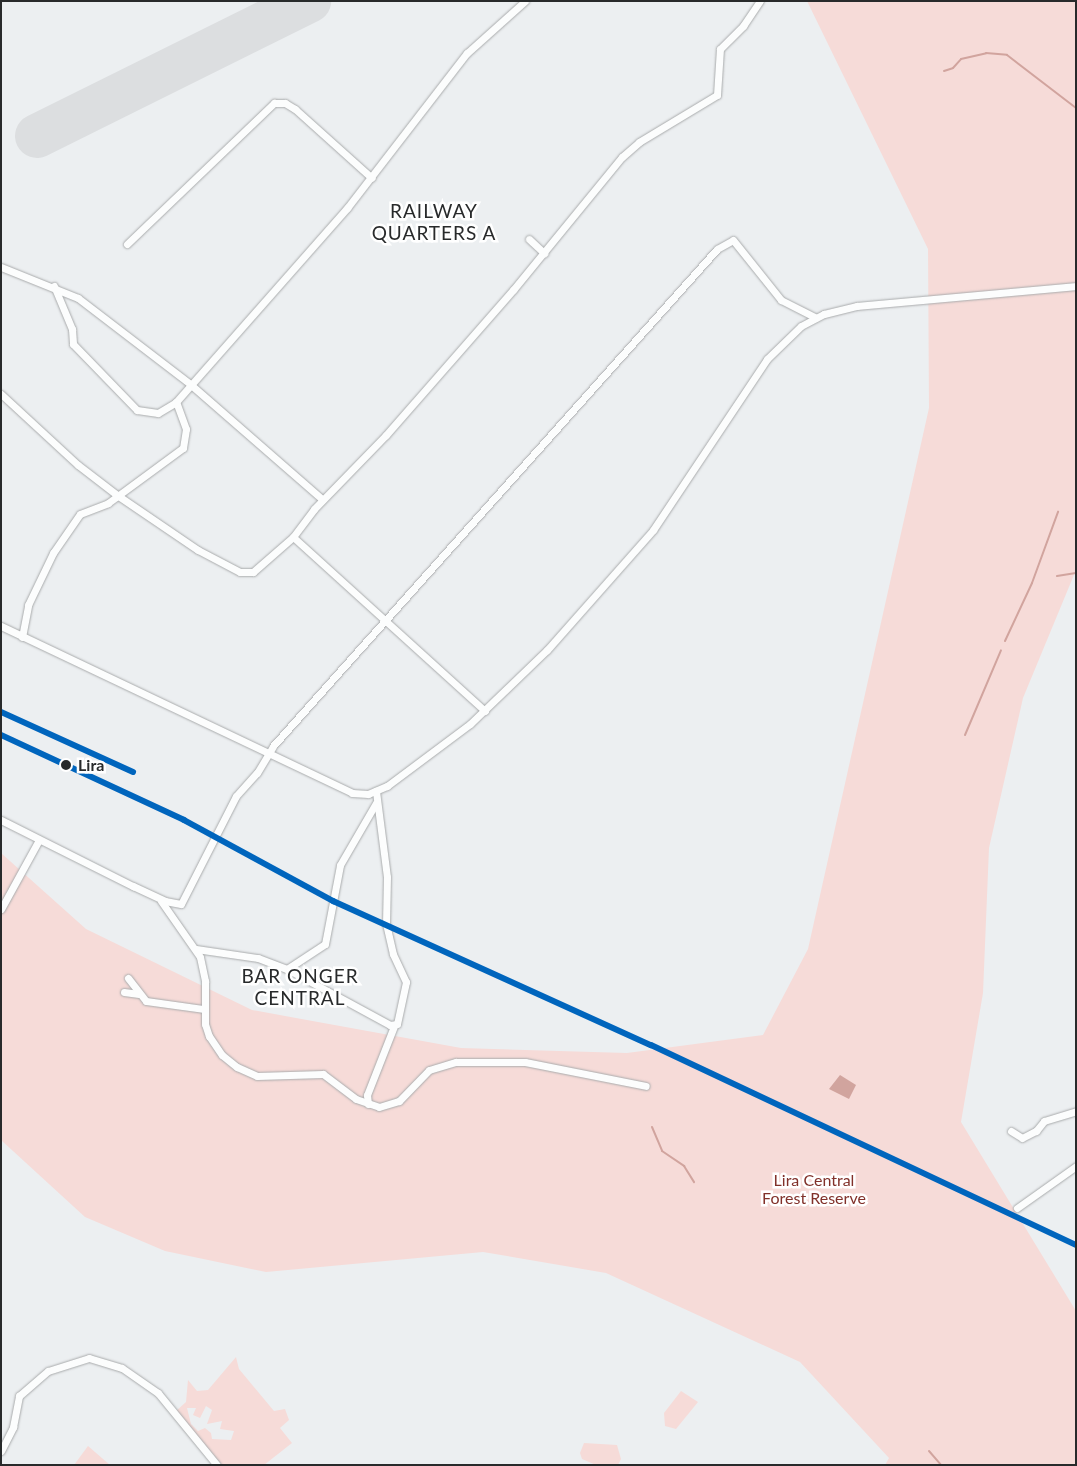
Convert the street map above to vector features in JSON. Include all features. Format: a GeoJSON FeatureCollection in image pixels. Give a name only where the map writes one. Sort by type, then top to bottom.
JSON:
{"type":"FeatureCollection","features":[{"type":"Feature","properties":{"kind":"street"},"geometry":{"type":"LineString","coordinates":[[54,286],[72,329],[73,344],[137,410],[158,414],[176,402],[372,178],[467,53],[525,1]]}},
{"type":"Feature","properties":{"kind":"street"},"geometry":{"type":"LineString","coordinates":[[1,394],[78,465],[117,495],[198,550],[240,572],[252,572],[293,537],[323,500],[386,435],[544,253],[589,193],[628,150],[717,95],[720,49],[743,26],[760,1]]}},
{"type":"Feature","properties":{"kind":"street"},"geometry":{"type":"LineString","coordinates":[[127,244],[274,102],[286,103],[295,109],[372,178]]}},
{"type":"Feature","properties":{"kind":"street"},"geometry":{"type":"LineString","coordinates":[[528,239],[544,253]]}},
{"type":"Feature","properties":{"kind":"street"},"geometry":{"type":"LineString","coordinates":[[1,820],[157,897],[173,903],[185,900],[236,796],[257,773],[269,753],[611,364],[722,244],[733,240],[781,300],[816,318]]}},
{"type":"Feature","properties":{"kind":"street"},"geometry":{"type":"LineString","coordinates":[[1,267],[54,286],[78,298],[190,384],[323,500]]}},
{"type":"Feature","properties":{"kind":"street"},"geometry":{"type":"LineString","coordinates":[[1,626],[352,792],[376,791],[410,769],[485,711],[547,650],[636,551],[678,494],[767,359],[793,331],[816,318],[856,306],[900,300],[1076,286]]}},
{"type":"Feature","properties":{"kind":"street"},"geometry":{"type":"LineString","coordinates":[[22,636],[24,613],[53,553],[80,514],[108,503],[183,448],[186,429],[176,402]]}},
{"type":"Feature","properties":{"kind":"street"},"geometry":{"type":"LineString","coordinates":[[293,537],[485,711]]}},
{"type":"Feature","properties":{"kind":"street"},"geometry":{"type":"LineString","coordinates":[[368,1104],[367,1095],[394,1026],[399,1020],[406,982],[393,954],[386,924],[387,877],[376,803],[376,791]]}},
{"type":"Feature","properties":{"kind":"street"},"geometry":{"type":"LineString","coordinates":[[287,969],[325,944],[340,865],[376,803]]}},
{"type":"Feature","properties":{"kind":"street"},"geometry":{"type":"LineString","coordinates":[[1,909],[39,840]]}},
{"type":"Feature","properties":{"kind":"street"},"geometry":{"type":"LineString","coordinates":[[157,897],[168,907],[196,949],[205,981],[204,1009],[209,1036],[222,1055],[237,1068],[257,1076],[277,1077],[322,1074],[356,1099],[368,1104],[390,1106],[429,1070],[456,1062],[525,1062],[646,1086]]}},
{"type":"Feature","properties":{"kind":"street"},"geometry":{"type":"LineString","coordinates":[[196,949],[258,958],[287,969],[394,1026]]}},
{"type":"Feature","properties":{"kind":"street"},"geometry":{"type":"LineString","coordinates":[[128,978],[139,994],[151,1002],[204,1009]]}},
{"type":"Feature","properties":{"kind":"street"},"geometry":{"type":"LineString","coordinates":[[124,992],[139,994]]}},
{"type":"Feature","properties":{"kind":"street"},"geometry":{"type":"LineString","coordinates":[[356,1099],[367,1095]]}},
{"type":"Feature","properties":{"kind":"street"},"geometry":{"type":"LineString","coordinates":[[1011,1131],[1022,1138],[1036,1131],[1044,1121],[1076,1111]]}},
{"type":"Feature","properties":{"kind":"street"},"geometry":{"type":"LineString","coordinates":[[1017,1208],[1076,1166]]}},
{"type":"Feature","properties":{"kind":"street"},"geometry":{"type":"LineString","coordinates":[[1,1451],[13,1427],[19,1396],[48,1370],[89,1358],[122,1368],[158,1393],[217,1465]]}},
{"type":"Feature","properties":{"kind":"green space","name":"Lira Central Forest Reserve"},"geometry":{"type":"Polygon","coordinates":[[[807,1],[1076,1],[1076,570],[1023,698],[989,848],[983,993],[961,1122],[1076,1311],[1076,1465],[885,1465],[889,1458],[800,1362],[606,1273],[483,1252],[266,1272],[165,1251],[85,1217],[1,1140],[1,853],[86,929],[252,1010],[461,1048],[627,1053],[763,1035],[808,949],[929,408],[928,249],[807,1]]]}},
{"type":"Feature","properties":{"kind":"green space"},"geometry":{"type":"Polygon","coordinates":[[[236,1357],[239,1369],[274,1411],[285,1409],[289,1420],[280,1428],[292,1443],[264,1465],[222,1465],[176,1411],[186,1402],[188,1380],[197,1391],[208,1390],[236,1357]],[[206,1406],[200,1418],[193,1415],[196,1408],[187,1408],[191,1424],[198,1431],[205,1428],[211,1433],[212,1439],[231,1440],[234,1431],[220,1429],[222,1421],[207,1424],[212,1410],[206,1406]]]}},
{"type":"Feature","properties":{"kind":"green space"},"geometry":{"type":"Polygon","coordinates":[[[681,1391],[698,1402],[676,1429],[665,1426],[664,1413],[681,1391]]]}},
{"type":"Feature","properties":{"kind":"green space"},"geometry":{"type":"Polygon","coordinates":[[[584,1443],[617,1445],[621,1459],[618,1465],[596,1465],[582,1459],[580,1453],[584,1443]]]}},
{"type":"Feature","properties":{"kind":"green space"},"geometry":{"type":"Polygon","coordinates":[[[88,1446],[110,1465],[74,1465],[88,1446]]]}},
{"type":"Feature","properties":{"kind":"shaded area"},"geometry":{"type":"Polygon","coordinates":[[[840,1075],[856,1085],[849,1099],[829,1089],[840,1075]]]}},
{"type":"Feature","properties":{"kind":"waterway"},"geometry":{"type":"LineString","coordinates":[[944,71],[953,68],[961,59],[986,53],[1007,55],[1076,108]]}},
{"type":"Feature","properties":{"kind":"waterway"},"geometry":{"type":"LineString","coordinates":[[1005,641],[1032,583],[1058,512]]}},
{"type":"Feature","properties":{"kind":"waterway"},"geometry":{"type":"LineString","coordinates":[[1057,576],[1076,573]]}},
{"type":"Feature","properties":{"kind":"waterway"},"geometry":{"type":"LineString","coordinates":[[965,735],[1001,650]]}},
{"type":"Feature","properties":{"kind":"waterway"},"geometry":{"type":"LineString","coordinates":[[652,1127],[662,1151],[684,1166],[694,1182]]}},
{"type":"Feature","properties":{"kind":"waterway"},"geometry":{"type":"LineString","coordinates":[[929,1451],[941,1465]]}},
{"type":"Feature","properties":{"kind":"runway"},"geometry":{"type":"LineString","coordinates":[[37,136],[309,1]]}},
{"type":"Feature","properties":{"kind":"transit line"},"geometry":{"type":"LineString","coordinates":[[1,712],[133,772]]}},
{"type":"Feature","properties":{"kind":"transit line"},"geometry":{"type":"LineString","coordinates":[[1,735],[184,820],[333,901],[651,1045],[1076,1245]]}},
{"type":"Feature","properties":{"kind":"place","name":"Lira"},"geometry":{"type":"Point","coordinates":[66,765]}},
{"type":"Feature","properties":{"kind":"district","name":"RAILWAY QUARTERS A"},"geometry":{"type":"Point","coordinates":[434,222]}},
{"type":"Feature","properties":{"kind":"district","name":"BAR ONGER CENTRAL"},"geometry":{"type":"Point","coordinates":[300,987]}}]}
